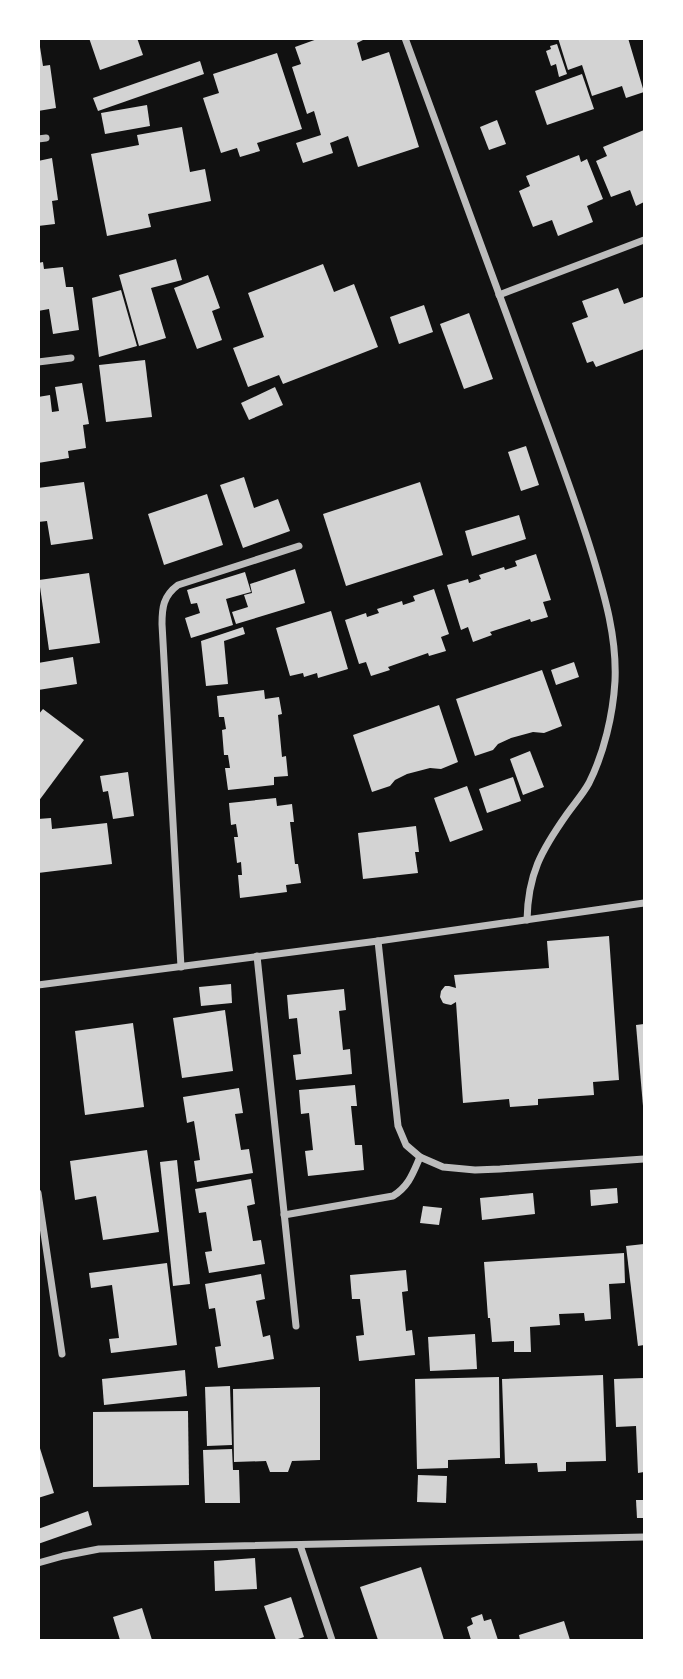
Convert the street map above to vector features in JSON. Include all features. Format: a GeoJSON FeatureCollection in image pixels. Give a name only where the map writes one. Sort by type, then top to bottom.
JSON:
{"type":"FeatureCollection","features":[{"type":"Feature","properties":{"kind":"street"},"geometry":{"type":"LineString","coordinates":[[405,38],[586,533],[610,620],[615,680],[603,748],[588,784],[540,856],[528,898],[527,920]]}},
{"type":"Feature","properties":{"kind":"street"},"geometry":{"type":"LineString","coordinates":[[499,295],[645,240]]}},
{"type":"Feature","properties":{"kind":"street"},"geometry":{"type":"LineString","coordinates":[[38,362],[71,358]]}},
{"type":"Feature","properties":{"kind":"street"},"geometry":{"type":"LineString","coordinates":[[181,967],[162,610],[170,590],[178,585],[299,546]]}},
{"type":"Feature","properties":{"kind":"street"},"geometry":{"type":"LineString","coordinates":[[38,985],[645,903]]}},
{"type":"Feature","properties":{"kind":"street"},"geometry":{"type":"LineString","coordinates":[[379,941],[398,1126],[406,1145],[420,1157],[443,1167],[475,1170],[645,1159]]}},
{"type":"Feature","properties":{"kind":"street"},"geometry":{"type":"LineString","coordinates":[[257,956],[296,1326]]}},
{"type":"Feature","properties":{"kind":"street"},"geometry":{"type":"LineString","coordinates":[[284,1215],[393,1196],[410,1181],[420,1157]]}},
{"type":"Feature","properties":{"kind":"street"},"geometry":{"type":"LineString","coordinates":[[38,1193],[62,1354]]}},
{"type":"Feature","properties":{"kind":"street"},"geometry":{"type":"LineString","coordinates":[[38,1563],[99,1549],[645,1537]]}},
{"type":"Feature","properties":{"kind":"street"},"geometry":{"type":"LineString","coordinates":[[300,1545],[332,1640]]}},
{"type":"Feature","properties":{"kind":"building"},"geometry":{"type":"Polygon","coordinates":[[[89,38],[137,38],[143,55],[100,70],[89,38]]]}},
{"type":"Feature","properties":{"kind":"building"},"geometry":{"type":"Polygon","coordinates":[[[320,38],[367,38],[357,43],[362,61],[389,52],[419,147],[358,167],[348,136],[330,143],[333,153],[303,163],[296,143],[321,135],[314,111],[307,114],[292,67],[301,64],[295,47],[320,38]]]}},
{"type":"Feature","properties":{"kind":"building"},"geometry":{"type":"Polygon","coordinates":[[[558,38],[628,38],[644,92],[626,98],[622,86],[592,96],[582,65],[568,70],[558,38]]]}},
{"type":"Feature","properties":{"kind":"building"},"geometry":{"type":"Polygon","coordinates":[[[557,44],[567,74],[559,77],[556,64],[551,66],[546,51],[557,44]]]}},
{"type":"Feature","properties":{"kind":"building"},"geometry":{"type":"Polygon","coordinates":[[[40,47],[43,66],[50,65],[56,108],[38,111],[38,48],[40,47]]]}},
{"type":"Feature","properties":{"kind":"building"},"geometry":{"type":"Polygon","coordinates":[[[277,53],[302,129],[257,143],[260,151],[240,157],[237,148],[221,153],[203,98],[219,93],[213,74],[277,53]]]}},
{"type":"Feature","properties":{"kind":"building"},"geometry":{"type":"Polygon","coordinates":[[[200,61],[204,74],[98,111],[93,98],[200,61]]]}},
{"type":"Feature","properties":{"kind":"building"},"geometry":{"type":"Polygon","coordinates":[[[582,74],[594,109],[547,125],[535,91],[582,74]]]}},
{"type":"Feature","properties":{"kind":"building"},"geometry":{"type":"Polygon","coordinates":[[[147,105],[150,126],[105,134],[101,113],[147,105]]]}},
{"type":"Feature","properties":{"kind":"building"},"geometry":{"type":"Polygon","coordinates":[[[497,120],[506,144],[489,150],[480,127],[497,120]]]}},
{"type":"Feature","properties":{"kind":"building"},"geometry":{"type":"Polygon","coordinates":[[[182,127],[190,172],[205,169],[211,201],[148,214],[151,227],[107,236],[91,154],[139,145],[137,135],[182,127]]]}},
{"type":"Feature","properties":{"kind":"building"},"geometry":{"type":"Polygon","coordinates":[[[644,130],[644,202],[636,206],[630,190],[611,197],[596,161],[607,156],[603,147],[644,130]]]}},
{"type":"Feature","properties":{"kind":"building"},"geometry":{"type":"Polygon","coordinates":[[[579,155],[581,162],[587,159],[603,199],[587,206],[593,222],[558,236],[552,220],[533,227],[519,191],[530,186],[526,176],[579,155]]]}},
{"type":"Feature","properties":{"kind":"building"},"geometry":{"type":"Polygon","coordinates":[[[52,158],[58,200],[52,201],[55,224],[38,226],[38,161],[52,158]]]}},
{"type":"Feature","properties":{"kind":"building"},"geometry":{"type":"Polygon","coordinates":[[[176,259],[182,280],[151,288],[166,338],[139,346],[119,275],[176,259]]]}},
{"type":"Feature","properties":{"kind":"building"},"geometry":{"type":"Polygon","coordinates":[[[43,262],[44,269],[63,267],[66,287],[73,287],[79,330],[53,334],[49,309],[38,311],[38,263],[43,262]]]}},
{"type":"Feature","properties":{"kind":"building"},"geometry":{"type":"Polygon","coordinates":[[[323,264],[334,292],[354,284],[378,347],[283,384],[279,375],[248,387],[233,348],[264,337],[248,293],[323,264]]]}},
{"type":"Feature","properties":{"kind":"building"},"geometry":{"type":"Polygon","coordinates":[[[208,275],[220,308],[212,311],[222,340],[197,349],[174,288],[208,275]]]}},
{"type":"Feature","properties":{"kind":"building"},"geometry":{"type":"Polygon","coordinates":[[[618,288],[624,304],[643,297],[644,349],[596,367],[593,361],[587,363],[572,323],[588,317],[582,301],[618,288]]]}},
{"type":"Feature","properties":{"kind":"building"},"geometry":{"type":"Polygon","coordinates":[[[121,290],[137,346],[99,357],[92,298],[121,290]]]}},
{"type":"Feature","properties":{"kind":"building"},"geometry":{"type":"Polygon","coordinates":[[[424,305],[433,332],[399,344],[390,317],[424,305]]]}},
{"type":"Feature","properties":{"kind":"building"},"geometry":{"type":"Polygon","coordinates":[[[469,313],[493,379],[464,389],[440,324],[469,313]]]}},
{"type":"Feature","properties":{"kind":"building"},"geometry":{"type":"Polygon","coordinates":[[[145,360],[152,417],[106,422],[99,365],[145,360]]]}},
{"type":"Feature","properties":{"kind":"building"},"geometry":{"type":"Polygon","coordinates":[[[82,383],[89,424],[83,425],[86,448],[68,451],[69,458],[38,463],[38,397],[50,395],[52,412],[59,411],[55,387],[82,383]]]}},
{"type":"Feature","properties":{"kind":"building"},"geometry":{"type":"Polygon","coordinates":[[[275,387],[283,405],[249,420],[241,403],[275,387]]]}},
{"type":"Feature","properties":{"kind":"building"},"geometry":{"type":"Polygon","coordinates":[[[526,446],[539,485],[521,491],[508,452],[526,446]]]}},
{"type":"Feature","properties":{"kind":"building"},"geometry":{"type":"Polygon","coordinates":[[[244,477],[254,508],[278,499],[290,531],[243,548],[220,485],[244,477]]]}},
{"type":"Feature","properties":{"kind":"building"},"geometry":{"type":"Polygon","coordinates":[[[84,482],[93,539],[51,545],[47,521],[38,522],[38,488],[84,482]]]}},
{"type":"Feature","properties":{"kind":"building"},"geometry":{"type":"Polygon","coordinates":[[[420,482],[443,555],[346,586],[323,514],[420,482]]]}},
{"type":"Feature","properties":{"kind":"building"},"geometry":{"type":"Polygon","coordinates":[[[207,494],[223,545],[164,565],[148,514],[207,494]]]}},
{"type":"Feature","properties":{"kind":"building"},"geometry":{"type":"Polygon","coordinates":[[[519,515],[526,539],[472,556],[465,531],[519,515]]]}},
{"type":"Feature","properties":{"kind":"building"},"geometry":{"type":"Polygon","coordinates":[[[536,554],[551,600],[543,602],[548,617],[531,622],[530,619],[490,632],[492,635],[473,642],[468,627],[461,630],[447,585],[468,579],[469,583],[481,579],[479,575],[517,566],[515,561],[536,554]]]}},
{"type":"Feature","properties":{"kind":"building"},"geometry":{"type":"Polygon","coordinates":[[[295,569],[305,603],[236,624],[232,612],[248,607],[244,595],[252,593],[250,584],[295,569]]]}},
{"type":"Feature","properties":{"kind":"building"},"geometry":{"type":"Polygon","coordinates":[[[245,572],[251,592],[226,599],[233,625],[191,638],[185,618],[200,613],[197,603],[191,604],[187,590],[245,572]]]}},
{"type":"Feature","properties":{"kind":"building"},"geometry":{"type":"Polygon","coordinates":[[[89,573],[100,643],[49,650],[39,580],[89,573]]]}},
{"type":"Feature","properties":{"kind":"building"},"geometry":{"type":"Polygon","coordinates":[[[434,589],[449,634],[441,637],[446,651],[429,656],[428,653],[371,676],[366,662],[359,664],[345,620],[366,613],[367,617],[379,613],[377,609],[402,601],[403,605],[415,601],[413,596],[434,589]]]}},
{"type":"Feature","properties":{"kind":"building"},"geometry":{"type":"Polygon","coordinates":[[[331,611],[348,669],[318,678],[317,673],[304,677],[303,673],[290,676],[276,628],[331,611]]]}},
{"type":"Feature","properties":{"kind":"building"},"geometry":{"type":"Polygon","coordinates":[[[243,627],[245,634],[224,641],[228,684],[206,686],[201,641],[243,627]]]}},
{"type":"Feature","properties":{"kind":"building"},"geometry":{"type":"Polygon","coordinates":[[[73,657],[77,684],[38,690],[38,663],[73,657]]]}},
{"type":"Feature","properties":{"kind":"building"},"geometry":{"type":"Polygon","coordinates":[[[574,662],[579,677],[556,685],[551,670],[574,662]]]}},
{"type":"Feature","properties":{"kind":"building"},"geometry":{"type":"Polygon","coordinates":[[[542,670],[562,726],[544,733],[533,732],[511,738],[498,744],[493,750],[475,756],[456,699],[542,670]]]}},
{"type":"Feature","properties":{"kind":"building"},"geometry":{"type":"Polygon","coordinates":[[[264,690],[265,699],[279,697],[282,714],[278,715],[282,757],[286,756],[288,776],[274,777],[274,785],[228,790],[225,768],[230,768],[228,755],[224,755],[222,730],[226,729],[224,717],[219,717],[217,696],[264,690]]]}},
{"type":"Feature","properties":{"kind":"building"},"geometry":{"type":"Polygon","coordinates":[[[439,705],[458,762],[441,769],[430,768],[407,774],[390,786],[372,792],[353,735],[439,705]]]}},
{"type":"Feature","properties":{"kind":"building"},"geometry":{"type":"Polygon","coordinates":[[[43,709],[84,740],[38,802],[38,715],[43,709]]]}},
{"type":"Feature","properties":{"kind":"building"},"geometry":{"type":"Polygon","coordinates":[[[530,751],[544,787],[523,795],[510,759],[530,751]]]}},
{"type":"Feature","properties":{"kind":"building"},"geometry":{"type":"Polygon","coordinates":[[[128,772],[134,816],[113,819],[108,791],[103,792],[100,776],[128,772]]]}},
{"type":"Feature","properties":{"kind":"building"},"geometry":{"type":"Polygon","coordinates":[[[513,777],[521,801],[487,813],[479,789],[513,777]]]}},
{"type":"Feature","properties":{"kind":"building"},"geometry":{"type":"Polygon","coordinates":[[[467,786],[483,830],[450,842],[434,798],[467,786]]]}},
{"type":"Feature","properties":{"kind":"building"},"geometry":{"type":"Polygon","coordinates":[[[276,798],[277,806],[292,804],[294,822],[290,822],[295,864],[298,864],[301,883],[286,885],[287,892],[240,898],[238,875],[242,875],[241,862],[237,863],[234,837],[238,837],[236,824],[231,825],[229,803],[276,798]]]}},
{"type":"Feature","properties":{"kind":"building"},"geometry":{"type":"Polygon","coordinates":[[[51,818],[52,829],[107,823],[112,864],[38,873],[38,819],[51,818]]]}},
{"type":"Feature","properties":{"kind":"building"},"geometry":{"type":"Polygon","coordinates":[[[416,826],[419,852],[415,852],[418,873],[363,879],[358,833],[416,826]]]}},
{"type":"Feature","properties":{"kind":"building"},"geometry":{"type":"Polygon","coordinates":[[[609,936],[619,1080],[593,1082],[594,1095],[538,1099],[538,1105],[510,1107],[509,1099],[463,1103],[456,1002],[446,1004],[440,997],[445,986],[456,988],[454,975],[549,968],[547,941],[609,936]]]}},
{"type":"Feature","properties":{"kind":"building"},"geometry":{"type":"Polygon","coordinates":[[[231,984],[232,1003],[201,1006],[199,987],[231,984]]]}},
{"type":"Feature","properties":{"kind":"building"},"geometry":{"type":"Polygon","coordinates":[[[344,989],[346,1010],[339,1011],[343,1050],[350,1049],[352,1074],[296,1080],[293,1055],[301,1054],[297,1018],[289,1019],[287,995],[344,989]]]}},
{"type":"Feature","properties":{"kind":"building"},"geometry":{"type":"Polygon","coordinates":[[[225,1010],[233,1071],[182,1078],[173,1018],[225,1010]]]}},
{"type":"Feature","properties":{"kind":"building"},"geometry":{"type":"Polygon","coordinates":[[[133,1023],[144,1107],[85,1115],[75,1031],[133,1023]]]}},
{"type":"Feature","properties":{"kind":"building"},"geometry":{"type":"Polygon","coordinates":[[[644,1024],[644,1106],[643,1106],[636,1025],[644,1024]]]}},
{"type":"Feature","properties":{"kind":"building"},"geometry":{"type":"Polygon","coordinates":[[[355,1085],[357,1106],[351,1106],[355,1145],[362,1145],[364,1170],[308,1176],[305,1151],[313,1150],[309,1113],[301,1114],[299,1090],[355,1085]]]}},
{"type":"Feature","properties":{"kind":"building"},"geometry":{"type":"Polygon","coordinates":[[[239,1088],[243,1113],[235,1114],[241,1150],[249,1149],[253,1173],[197,1182],[194,1161],[200,1160],[194,1121],[187,1123],[183,1097],[239,1088]]]}},
{"type":"Feature","properties":{"kind":"building"},"geometry":{"type":"Polygon","coordinates":[[[147,1150],[159,1232],[103,1240],[96,1196],[75,1200],[70,1161],[147,1150]]]}},
{"type":"Feature","properties":{"kind":"building"},"geometry":{"type":"Polygon","coordinates":[[[177,1160],[190,1284],[173,1286],[160,1162],[177,1160]]]}},
{"type":"Feature","properties":{"kind":"building"},"geometry":{"type":"Polygon","coordinates":[[[251,1179],[255,1204],[247,1206],[253,1241],[261,1240],[265,1264],[209,1273],[205,1252],[212,1251],[206,1212],[199,1213],[195,1189],[251,1179]]]}},
{"type":"Feature","properties":{"kind":"building"},"geometry":{"type":"Polygon","coordinates":[[[617,1188],[618,1203],[591,1206],[590,1190],[617,1188]]]}},
{"type":"Feature","properties":{"kind":"building"},"geometry":{"type":"Polygon","coordinates":[[[533,1193],[535,1214],[482,1220],[480,1198],[533,1193]]]}},
{"type":"Feature","properties":{"kind":"building"},"geometry":{"type":"Polygon","coordinates":[[[423,1206],[442,1208],[439,1225],[420,1223],[423,1206]]]}},
{"type":"Feature","properties":{"kind":"building"},"geometry":{"type":"Polygon","coordinates":[[[644,1244],[644,1345],[638,1346],[626,1246],[644,1244]]]}},
{"type":"Feature","properties":{"kind":"building"},"geometry":{"type":"Polygon","coordinates":[[[624,1253],[625,1283],[609,1284],[611,1319],[585,1321],[584,1313],[559,1314],[560,1325],[530,1327],[531,1352],[514,1352],[514,1341],[492,1342],[484,1262],[624,1253]]]}},
{"type":"Feature","properties":{"kind":"building"},"geometry":{"type":"Polygon","coordinates":[[[167,1263],[177,1345],[111,1353],[109,1339],[119,1338],[112,1285],[91,1288],[89,1273],[167,1263]]]}},
{"type":"Feature","properties":{"kind":"building"},"geometry":{"type":"Polygon","coordinates":[[[406,1270],[408,1291],[402,1292],[406,1331],[412,1330],[415,1355],[359,1361],[356,1336],[364,1335],[360,1299],[352,1299],[350,1275],[406,1270]]]}},
{"type":"Feature","properties":{"kind":"building"},"geometry":{"type":"Polygon","coordinates":[[[261,1274],[265,1299],[256,1301],[263,1337],[270,1335],[274,1359],[218,1368],[215,1347],[221,1346],[215,1308],[209,1309],[205,1284],[261,1274]]]}},
{"type":"Feature","properties":{"kind":"building"},"geometry":{"type":"Polygon","coordinates":[[[475,1334],[477,1369],[430,1371],[428,1337],[475,1334]]]}},
{"type":"Feature","properties":{"kind":"building"},"geometry":{"type":"Polygon","coordinates":[[[185,1370],[187,1396],[104,1405],[102,1379],[185,1370]]]}},
{"type":"Feature","properties":{"kind":"building"},"geometry":{"type":"Polygon","coordinates":[[[603,1375],[606,1461],[566,1462],[566,1471],[538,1472],[537,1463],[505,1464],[502,1379],[603,1375]]]}},
{"type":"Feature","properties":{"kind":"building"},"geometry":{"type":"Polygon","coordinates":[[[499,1377],[500,1458],[448,1460],[448,1468],[417,1469],[415,1379],[499,1377]]]}},
{"type":"Feature","properties":{"kind":"building"},"geometry":{"type":"Polygon","coordinates":[[[644,1378],[644,1472],[638,1473],[636,1426],[616,1427],[614,1379],[644,1378]]]}},
{"type":"Feature","properties":{"kind":"building"},"geometry":{"type":"Polygon","coordinates":[[[230,1386],[232,1445],[207,1446],[205,1387],[230,1386]]]}},
{"type":"Feature","properties":{"kind":"building"},"geometry":{"type":"Polygon","coordinates":[[[320,1387],[320,1460],[292,1461],[288,1472],[270,1472],[266,1461],[234,1462],[233,1389],[320,1387]]]}},
{"type":"Feature","properties":{"kind":"building"},"geometry":{"type":"Polygon","coordinates":[[[188,1411],[189,1485],[93,1487],[93,1412],[188,1411]]]}},
{"type":"Feature","properties":{"kind":"building"},"geometry":{"type":"Polygon","coordinates":[[[38,1442],[54,1493],[38,1498],[38,1442]]]}},
{"type":"Feature","properties":{"kind":"building"},"geometry":{"type":"Polygon","coordinates":[[[232,1449],[233,1470],[239,1470],[240,1503],[205,1503],[203,1450],[232,1449]]]}},
{"type":"Feature","properties":{"kind":"building"},"geometry":{"type":"Polygon","coordinates":[[[418,1475],[447,1476],[446,1503],[417,1502],[418,1475]]]}},
{"type":"Feature","properties":{"kind":"building"},"geometry":{"type":"Polygon","coordinates":[[[636,1500],[644,1500],[644,1518],[637,1518],[636,1500]]]}},
{"type":"Feature","properties":{"kind":"building"},"geometry":{"type":"Polygon","coordinates":[[[88,1511],[92,1525],[38,1544],[38,1529],[88,1511]]]}},
{"type":"Feature","properties":{"kind":"building"},"geometry":{"type":"Polygon","coordinates":[[[255,1558],[257,1589],[215,1591],[214,1561],[255,1558]]]}},
{"type":"Feature","properties":{"kind":"building"},"geometry":{"type":"Polygon","coordinates":[[[421,1567],[444,1640],[378,1640],[360,1587],[421,1567]]]}},
{"type":"Feature","properties":{"kind":"building"},"geometry":{"type":"Polygon","coordinates":[[[291,1597],[304,1637],[276,1640],[264,1606],[291,1597]]]}},
{"type":"Feature","properties":{"kind":"building"},"geometry":{"type":"Polygon","coordinates":[[[142,1608],[152,1640],[120,1640],[113,1617],[142,1608]]]}},
{"type":"Feature","properties":{"kind":"building"},"geometry":{"type":"Polygon","coordinates":[[[482,1614],[484,1621],[491,1619],[498,1640],[471,1640],[467,1627],[473,1624],[471,1618],[482,1614]]]}},
{"type":"Feature","properties":{"kind":"building"},"geometry":{"type":"Polygon","coordinates":[[[564,1621],[570,1640],[520,1640],[519,1635],[564,1621]]]}}]}
